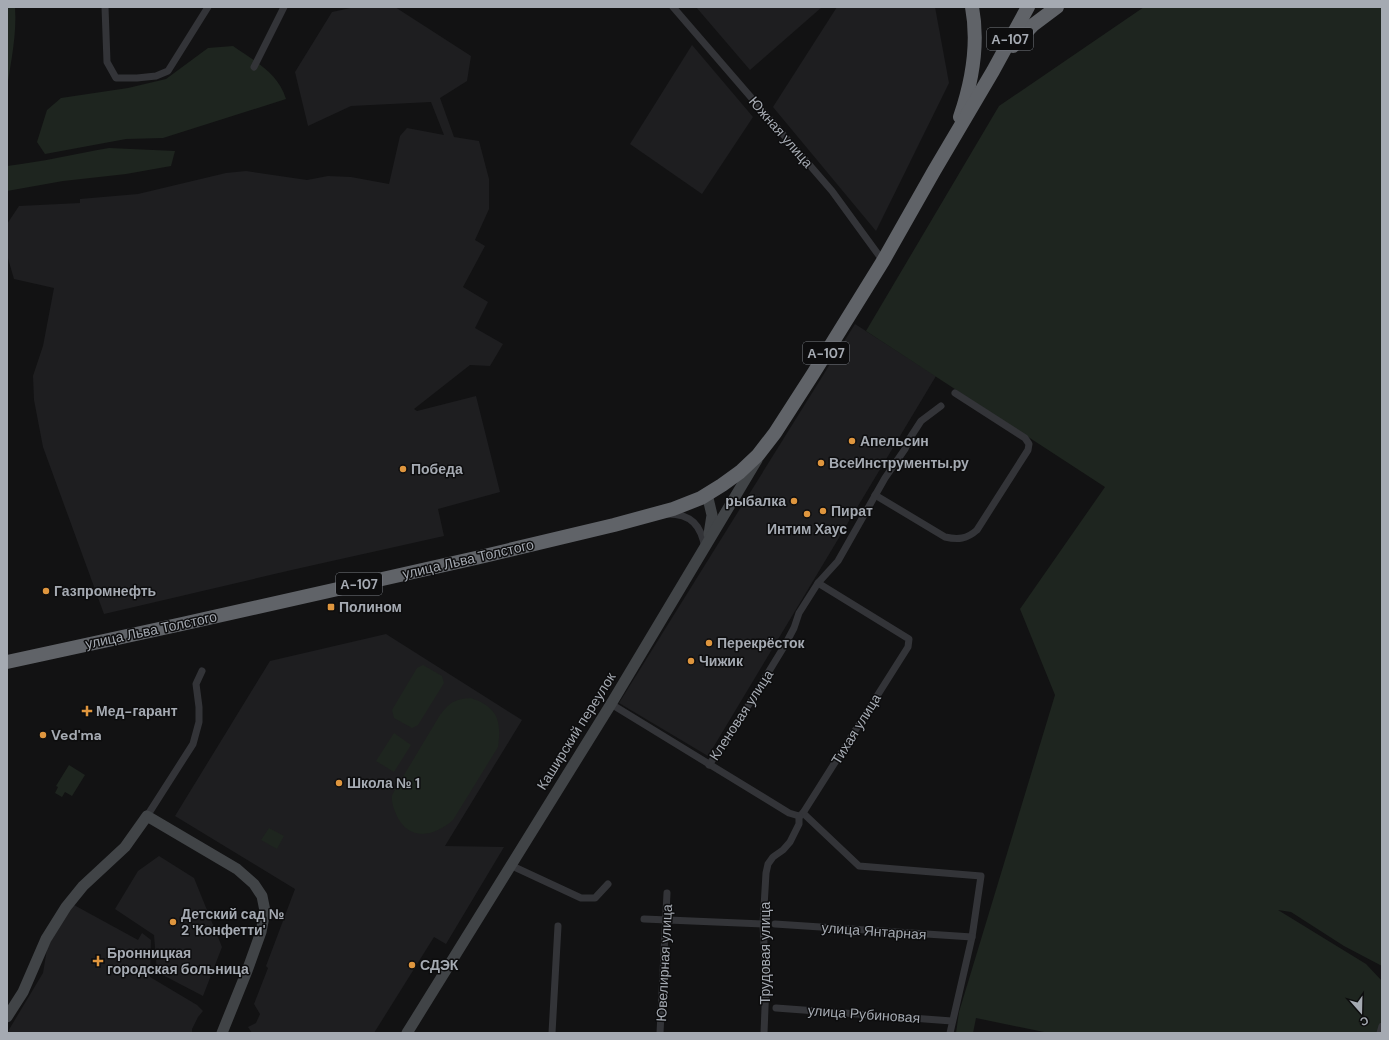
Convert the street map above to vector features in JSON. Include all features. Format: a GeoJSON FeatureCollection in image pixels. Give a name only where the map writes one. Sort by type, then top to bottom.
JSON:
{"type":"FeatureCollection","features":[{"type":"Feature","properties":{"kind":"highway"},"geometry":{"type":"LineString","coordinates":[[957,125],[969,84],[973,63],[975,29],[972,7]]}},
{"type":"Feature","properties":{"kind":"highway","name":"А-107"},"geometry":{"type":"LineString","coordinates":[[934,171],[1018,7]]}},
{"type":"Feature","properties":{"kind":"highway","name":"А-107"},"geometry":{"type":"LineString","coordinates":[[767,443],[809,380],[883,261],[993,71],[1028,7]]}},
{"type":"Feature","properties":{"kind":"highway"},"geometry":{"type":"LineString","coordinates":[[993,71],[1022,36],[1047,13],[1057,7]]}},
{"type":"Feature","properties":{"kind":"highway","name":"улица Льва Толстого"},"geometry":{"type":"LineString","coordinates":[[7,662],[480,557],[659,513],[687,504],[707,494],[740,472],[758,455],[767,443]]}},
{"type":"Feature","properties":{"kind":"main road","name":"Каширский переулок"},"geometry":{"type":"LineString","coordinates":[[407,1033],[610,704],[767,443]]}},
{"type":"Feature","properties":{"kind":"main road"},"geometry":{"type":"LineString","coordinates":[[705,548],[709,536],[712,515],[707,494]]}},
{"type":"Feature","properties":{"kind":"main road"},"geometry":{"type":"LineString","coordinates":[[7,1017],[23,992],[43,946],[66,907],[83,886],[126,847],[147,816],[237,869],[254,884],[262,896],[265,911],[261,932],[248,971],[222,1033]]}},
{"type":"Feature","properties":{"kind":"street"},"geometry":{"type":"LineString","coordinates":[[105,7],[107,62],[116,78],[156,76],[168,71],[208,7]]}},
{"type":"Feature","properties":{"kind":"street"},"geometry":{"type":"LineString","coordinates":[[254,67],[284,7]]}},
{"type":"Feature","properties":{"kind":"street","name":"Южная улица"},"geometry":{"type":"LineString","coordinates":[[673,7],[832,191],[883,261]]}},
{"type":"Feature","properties":{"kind":"street"},"geometry":{"type":"LineString","coordinates":[[875,495],[945,537],[954,539],[964,538],[976,530],[1028,450],[1029,444],[1025,438],[955,393]]}},
{"type":"Feature","properties":{"kind":"street","name":"Кленовая улица"},"geometry":{"type":"LineString","coordinates":[[708,765],[740,719],[785,645],[794,628],[799,613],[818,583],[838,561],[884,478],[905,449],[921,421],[941,406]]}},
{"type":"Feature","properties":{"kind":"street"},"geometry":{"type":"LineString","coordinates":[[659,513],[682,516],[691,520],[698,526],[702,533],[705,548]]}},
{"type":"Feature","properties":{"kind":"street","name":"Тихая улица"},"geometry":{"type":"LineString","coordinates":[[766,873],[768,864],[771,860],[790,842],[801,815],[908,647],[909,639],[818,583]]}},
{"type":"Feature","properties":{"kind":"street"},"geometry":{"type":"LineString","coordinates":[[147,816],[193,744],[199,722],[196,684],[202,671]]}},
{"type":"Feature","properties":{"kind":"street"},"geometry":{"type":"LineString","coordinates":[[610,704],[794,816],[801,815],[859,866],[981,876],[972,938],[950,1033]]}},
{"type":"Feature","properties":{"kind":"street"},"geometry":{"type":"LineString","coordinates":[[510,865],[581,898],[595,898],[608,884]]}},
{"type":"Feature","properties":{"kind":"street","name":"Трудовая улица"},"geometry":{"type":"LineString","coordinates":[[764,1033],[766,983],[763,924],[766,873]]}},
{"type":"Feature","properties":{"kind":"street","name":"Ювелирная улица"},"geometry":{"type":"LineString","coordinates":[[660,1033],[667,893]]}},
{"type":"Feature","properties":{"kind":"street"},"geometry":{"type":"LineString","coordinates":[[644,919],[763,924]]}},
{"type":"Feature","properties":{"kind":"street","name":"улица Янтарная"},"geometry":{"type":"LineString","coordinates":[[775,924],[972,938]]}},
{"type":"Feature","properties":{"kind":"street"},"geometry":{"type":"LineString","coordinates":[[552,1033],[558,926]]}},
{"type":"Feature","properties":{"kind":"street","name":"улица Рубиновая"},"geometry":{"type":"LineString","coordinates":[[776,1008],[952,1021]]}},
{"type":"Feature","properties":{"kind":"street"},"geometry":{"type":"LineString","coordinates":[[1380,1033],[1382,1026]]}},
{"type":"Feature","properties":{"kind":"shaded area"},"geometry":{"type":"Polygon","coordinates":[[[7,7],[15,7],[15,27],[7,88],[7,7]]]}},
{"type":"Feature","properties":{"kind":"shaded area"},"geometry":{"type":"Polygon","coordinates":[[[355,7],[395,7],[471,56],[467,81],[440,98],[454,137],[479,141],[489,179],[489,209],[475,240],[485,246],[463,287],[488,302],[475,328],[503,344],[490,366],[470,365],[414,409],[417,411],[476,396],[500,492],[438,509],[444,536],[104,614],[43,447],[34,400],[33,376],[43,346],[54,288],[14,279],[7,255],[7,224],[19,206],[80,203],[80,199],[138,194],[226,173],[246,171],[307,180],[328,176],[351,177],[389,184],[400,136],[407,128],[444,135],[431,102],[351,106],[308,126],[295,72],[332,12],[355,7]]]}},
{"type":"Feature","properties":{"kind":"shaded area"},"geometry":{"type":"Polygon","coordinates":[[[696,7],[822,7],[750,70],[696,7]]]}},
{"type":"Feature","properties":{"kind":"shaded area"},"geometry":{"type":"Polygon","coordinates":[[[837,7],[935,7],[949,83],[876,231],[773,107],[837,7]]]}},
{"type":"Feature","properties":{"kind":"shaded area"},"geometry":{"type":"Polygon","coordinates":[[[1144,7],[1382,7],[1382,966],[1344,946],[1291,912],[1278,910],[1366,964],[1382,981],[1382,1019],[1378,1033],[1044,1033],[976,1018],[973,1033],[956,1033],[959,1012],[1055,695],[1020,609],[1105,487],[866,331],[999,106],[1144,7]]]}},
{"type":"Feature","properties":{"kind":"shaded area"},"geometry":{"type":"Polygon","coordinates":[[[692,45],[753,117],[702,194],[630,144],[692,45]]]}},
{"type":"Feature","properties":{"kind":"shaded area"},"geometry":{"type":"Polygon","coordinates":[[[233,46],[257,62],[271,74],[277,81],[286,99],[163,138],[126,139],[45,154],[37,142],[47,110],[61,98],[128,88],[166,79],[208,48],[233,46]]]}},
{"type":"Feature","properties":{"kind":"shaded area"},"geometry":{"type":"Polygon","coordinates":[[[109,148],[175,151],[171,166],[126,174],[63,181],[7,191],[7,166],[109,148]]]}},
{"type":"Feature","properties":{"kind":"shaded area"},"geometry":{"type":"Polygon","coordinates":[[[855,324],[936,376],[708,756],[619,703],[855,324]]]}},
{"type":"Feature","properties":{"kind":"shaded area","name":"Школа № 1"},"geometry":{"type":"Polygon","coordinates":[[[386,634],[522,720],[445,846],[504,847],[446,944],[434,937],[374,1033],[252,1033],[248,1027],[256,1023],[260,1014],[254,1004],[268,968],[266,966],[295,889],[175,816],[270,661],[386,634]]]}},
{"type":"Feature","properties":{"kind":"shaded area"},"geometry":{"type":"Polygon","coordinates":[[[423,665],[442,676],[444,683],[418,725],[412,728],[394,718],[392,710],[417,668],[423,665]]]}},
{"type":"Feature","properties":{"kind":"shaded area"},"geometry":{"type":"Polygon","coordinates":[[[471,698],[487,706],[496,716],[499,729],[498,747],[453,820],[446,826],[430,833],[414,833],[401,823],[396,814],[392,801],[393,793],[440,715],[453,702],[471,698]]]}},
{"type":"Feature","properties":{"kind":"shaded area"},"geometry":{"type":"Polygon","coordinates":[[[394,733],[411,745],[394,772],[376,761],[394,733]]]}},
{"type":"Feature","properties":{"kind":"shaded area"},"geometry":{"type":"Polygon","coordinates":[[[69,765],[85,775],[72,796],[65,792],[62,797],[55,793],[58,787],[56,786],[69,765]]]}},
{"type":"Feature","properties":{"kind":"shaded area"},"geometry":{"type":"Polygon","coordinates":[[[269,828],[284,836],[277,849],[261,840],[269,828]]]}},
{"type":"Feature","properties":{"kind":"shaded area","name":"Детский сад № 2 'Конфетти'"},"geometry":{"type":"Polygon","coordinates":[[[159,856],[194,878],[222,947],[203,996],[157,972],[154,935],[115,909],[138,871],[159,856]]]}},
{"type":"Feature","properties":{"kind":"shaded area","name":"Бронницкая городская больница"},"geometry":{"type":"Polygon","coordinates":[[[74,905],[138,940],[142,933],[151,940],[150,977],[197,1005],[203,1011],[192,1029],[192,1033],[7,1033],[43,973],[47,949],[59,925],[74,905]]]}},
{"type":"Feature","properties":{"kind":"place","name":"Апельсин"},"geometry":{"type":"Point","coordinates":[852,441]}},
{"type":"Feature","properties":{"kind":"place","name":"ВсеИнструменты.ру"},"geometry":{"type":"Point","coordinates":[821,463]}},
{"type":"Feature","properties":{"kind":"place","name":"Победа"},"geometry":{"type":"Point","coordinates":[403,469]}},
{"type":"Feature","properties":{"kind":"place","name":"рыбалка"},"geometry":{"type":"Point","coordinates":[794,501]}},
{"type":"Feature","properties":{"kind":"place","name":"Пират"},"geometry":{"type":"Point","coordinates":[823,511]}},
{"type":"Feature","properties":{"kind":"place","name":"Интим Хаус"},"geometry":{"type":"Point","coordinates":[807,514]}},
{"type":"Feature","properties":{"kind":"place","name":"Газпромнефть"},"geometry":{"type":"Point","coordinates":[46,591]}},
{"type":"Feature","properties":{"kind":"place","name":"Полином"},"geometry":{"type":"Point","coordinates":[331,607]}},
{"type":"Feature","properties":{"kind":"place","name":"Перекрёсток"},"geometry":{"type":"Point","coordinates":[709,643]}},
{"type":"Feature","properties":{"kind":"place","name":"Чижик"},"geometry":{"type":"Point","coordinates":[691,661]}},
{"type":"Feature","properties":{"kind":"place","name":"Мед-гарант"},"geometry":{"type":"Point","coordinates":[87,711]}},
{"type":"Feature","properties":{"kind":"place","name":"Ved'ma"},"geometry":{"type":"Point","coordinates":[43,735]}},
{"type":"Feature","properties":{"kind":"place","name":"Школа № 1"},"geometry":{"type":"Point","coordinates":[339,783]}},
{"type":"Feature","properties":{"kind":"place","name":"Детский сад № 2 'Конфетти'"},"geometry":{"type":"Point","coordinates":[173,922]}},
{"type":"Feature","properties":{"kind":"place","name":"Бронницкая городская больница"},"geometry":{"type":"Point","coordinates":[98,961]}},
{"type":"Feature","properties":{"kind":"place","name":"СДЭК"},"geometry":{"type":"Point","coordinates":[412,965]}}]}
